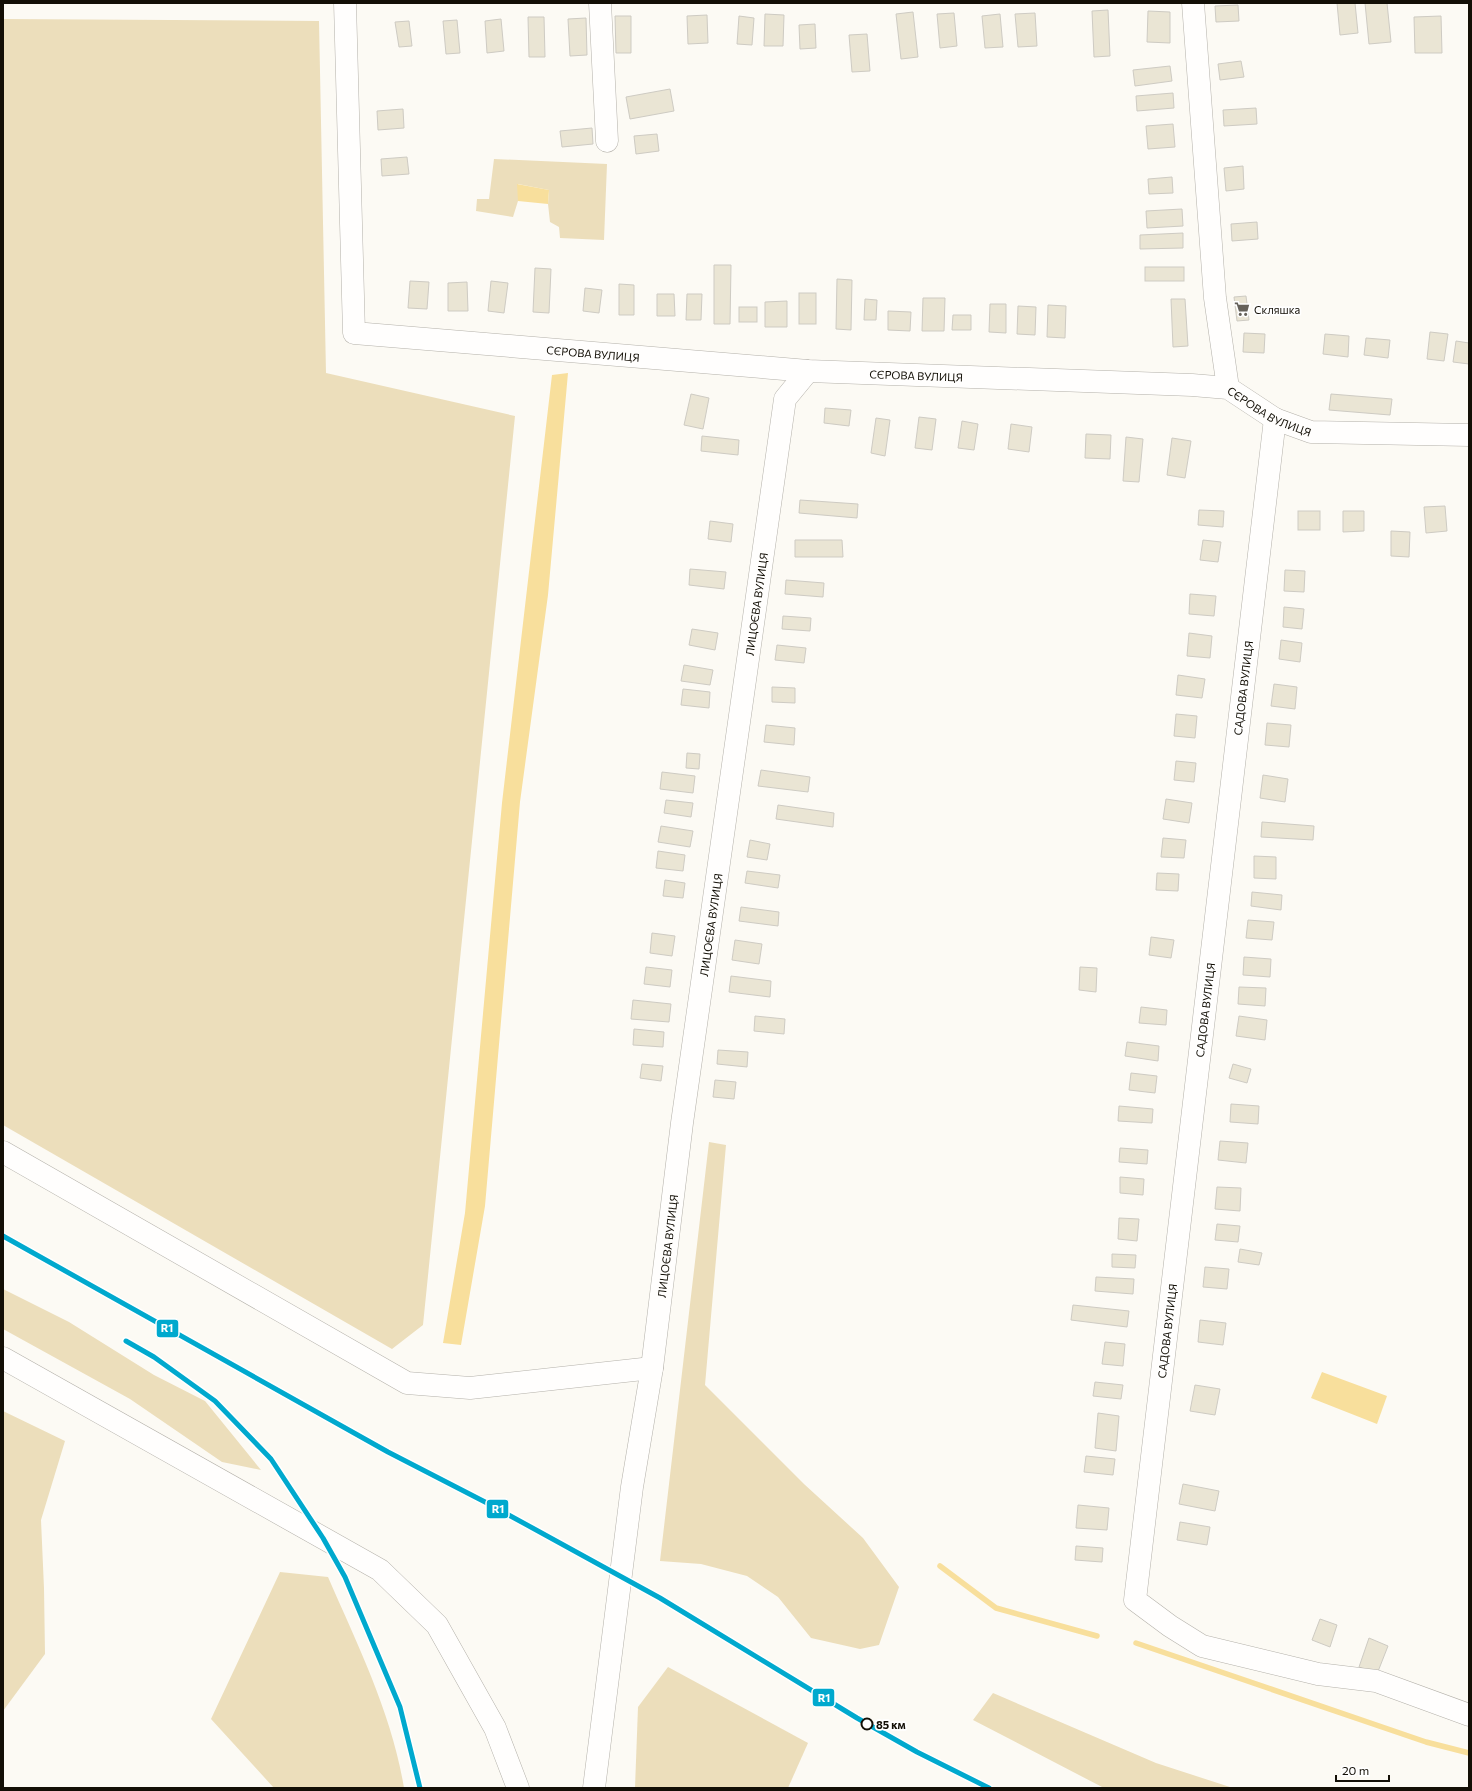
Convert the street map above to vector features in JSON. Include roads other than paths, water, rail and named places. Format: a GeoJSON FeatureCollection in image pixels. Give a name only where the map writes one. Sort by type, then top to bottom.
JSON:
{"type":"FeatureCollection","features":[{"type":"Feature","properties":{"kind":"street"},"geometry":{"type":"LineString","coordinates":[[326,3],[353,3]]}},
{"type":"Feature","properties":{"kind":"street","name":"СЄРОВА ВУЛИЦЯ"},"geometry":{"type":"LineString","coordinates":[[345,3],[354,333],[808,370],[1192,385],[1228,388],[1275,419],[1311,432],[1469,435]]}},
{"type":"Feature","properties":{"kind":"street"},"geometry":{"type":"LineString","coordinates":[[600,3],[606,141]]}},
{"type":"Feature","properties":{"kind":"street"},"geometry":{"type":"LineString","coordinates":[[1193,3],[1215,298],[1228,388]]}},
{"type":"Feature","properties":{"kind":"street","name":"ЛИЦОЄВА ВУЛИЦЯ"},"geometry":{"type":"LineString","coordinates":[[594,1788],[632,1487],[652,1368],[682,1123],[785,399],[808,370]]}},
{"type":"Feature","properties":{"kind":"street","name":"САДОВА ВУЛИЦЯ"},"geometry":{"type":"LineString","coordinates":[[1275,419],[1135,1600],[1170,1626],[1202,1646],[1318,1674],[1376,1681],[1469,1715]]}},
{"type":"Feature","properties":{"kind":"street"},"geometry":{"type":"LineString","coordinates":[[3,1152],[407,1383],[470,1388],[652,1368]]}},
{"type":"Feature","properties":{"kind":"street"},"geometry":{"type":"LineString","coordinates":[[3,1358],[380,1570],[437,1626],[495,1728],[518,1788]]}},
{"type":"Feature","properties":{"kind":"waterway"},"geometry":{"type":"LineString","coordinates":[[940,1566],[996,1608],[1097,1636]]}},
{"type":"Feature","properties":{"kind":"waterway"},"geometry":{"type":"LineString","coordinates":[[1136,1643],[1426,1742],[1469,1753]]}},
{"type":"Feature","properties":{"kind":"place","name":"Скляшка"},"geometry":{"type":"Point","coordinates":[1242,309]}},
{"type":"Feature","properties":{"kind":"place","name":"85 км"},"geometry":{"type":"Point","coordinates":[867,1724]}}]}
